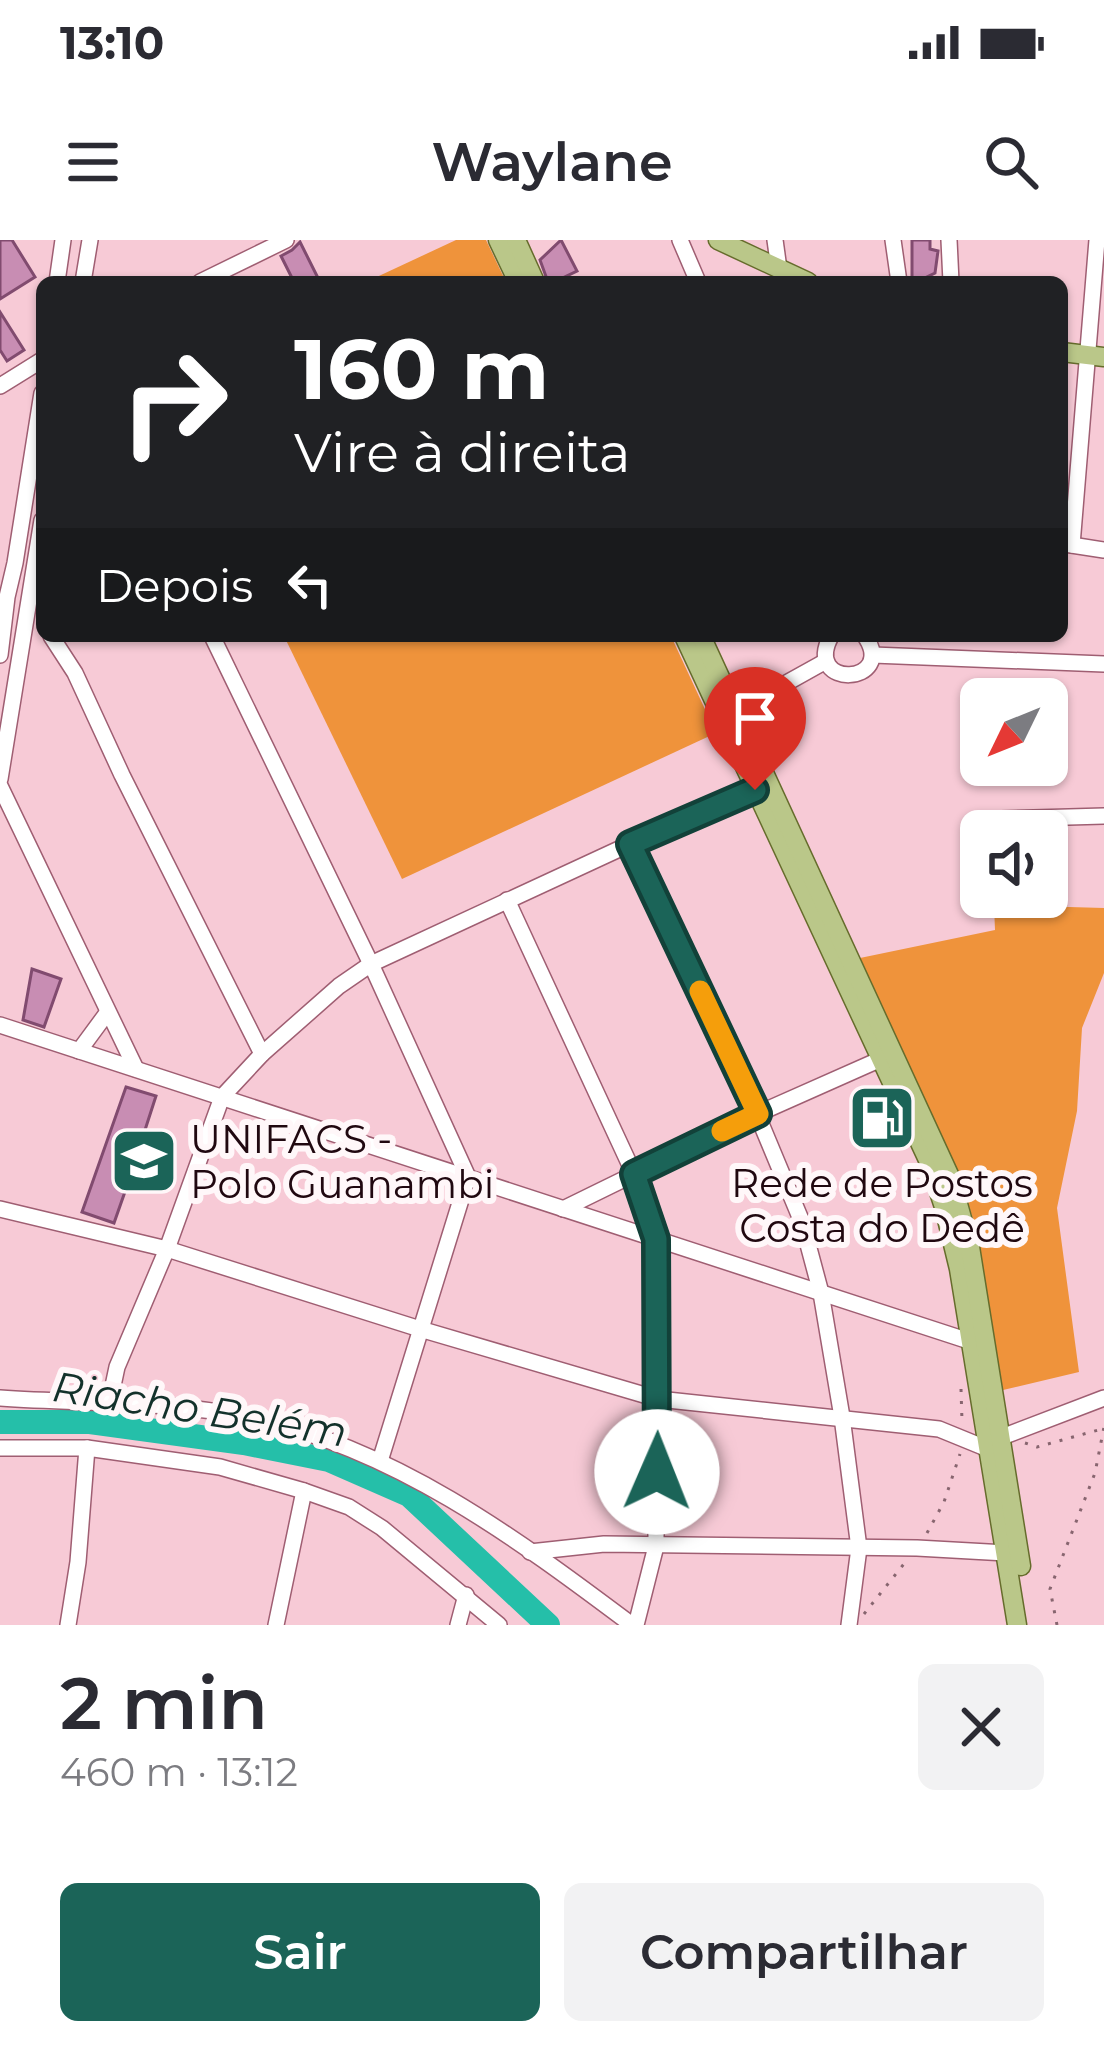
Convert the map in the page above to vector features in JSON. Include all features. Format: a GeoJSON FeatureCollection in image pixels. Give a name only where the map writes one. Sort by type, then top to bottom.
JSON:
{"type":"FeatureCollection","features":[{"type":"Feature","properties":{"kind":"main road"},"geometry":{"type":"LineString","coordinates":[[498,240],[515,276]]}},
{"type":"Feature","properties":{"kind":"main road"},"geometry":{"type":"LineString","coordinates":[[516,240],[533,276]]}},
{"type":"Feature","properties":{"kind":"main road"},"geometry":{"type":"LineString","coordinates":[[718,240],[794,276]]}},
{"type":"Feature","properties":{"kind":"main road"},"geometry":{"type":"LineString","coordinates":[[687,642],[729,715],[838,953],[944,1207],[972,1342],[1001,1439],[1006,1553],[1017,1625]]}},
{"type":"Feature","properties":{"kind":"main road"},"geometry":{"type":"LineString","coordinates":[[703,642],[755,790],[940,1152],[956,1196],[970,1246],[1030,1625]]}},
{"type":"Feature","properties":{"kind":"street"},"geometry":{"type":"LineString","coordinates":[[58,276],[63,240]]}},
{"type":"Feature","properties":{"kind":"street"},"geometry":{"type":"LineString","coordinates":[[84,276],[90,240]]}},
{"type":"Feature","properties":{"kind":"street"},"geometry":{"type":"LineString","coordinates":[[212,276],[286,240]]}},
{"type":"Feature","properties":{"kind":"street"},"geometry":{"type":"LineString","coordinates":[[680,240],[695,276]]}},
{"type":"Feature","properties":{"kind":"street"},"geometry":{"type":"LineString","coordinates":[[775,240],[778,269]]}},
{"type":"Feature","properties":{"kind":"street"},"geometry":{"type":"LineString","coordinates":[[893,240],[898,276]]}},
{"type":"Feature","properties":{"kind":"street"},"geometry":{"type":"LineString","coordinates":[[949,240],[951,276]]}},
{"type":"Feature","properties":{"kind":"street"},"geometry":{"type":"LineString","coordinates":[[1068,538],[1095,356],[1097,240]]}},
{"type":"Feature","properties":{"kind":"street"},"geometry":{"type":"LineString","coordinates":[[0,386],[36,364]]}},
{"type":"Feature","properties":{"kind":"street"},"geometry":{"type":"LineString","coordinates":[[0,655],[3,596],[15,563],[36,431]]}},
{"type":"Feature","properties":{"kind":"street"},"geometry":{"type":"LineString","coordinates":[[1068,545],[1104,550]]}},
{"type":"Feature","properties":{"kind":"street"},"geometry":{"type":"LineString","coordinates":[[36,579],[0,783],[136,1069]]}},
{"type":"Feature","properties":{"kind":"street"},"geometry":{"type":"LineString","coordinates":[[3,596],[36,619]]}},
{"type":"Feature","properties":{"kind":"street"},"geometry":{"type":"LineString","coordinates":[[55,642],[75,673],[262,1054]]}},
{"type":"Feature","properties":{"kind":"street"},"geometry":{"type":"LineString","coordinates":[[215,642],[468,1177],[380,1461]]}},
{"type":"Feature","properties":{"kind":"street"},"geometry":{"type":"LineString","coordinates":[[828,642],[826,661],[836,673],[851,677],[866,670],[873,655],[870,642]]}},
{"type":"Feature","properties":{"kind":"street"},"geometry":{"type":"LineString","coordinates":[[873,655],[1104,664]]}},
{"type":"Feature","properties":{"kind":"street"},"geometry":{"type":"LineString","coordinates":[[729,715],[826,661]]}},
{"type":"Feature","properties":{"kind":"street"},"geometry":{"type":"LineString","coordinates":[[110,1400],[117,1367],[167,1249],[222,1097],[262,1054],[371,964],[755,790]]}},
{"type":"Feature","properties":{"kind":"street"},"geometry":{"type":"LineString","coordinates":[[1068,817],[1104,816]]}},
{"type":"Feature","properties":{"kind":"street"},"geometry":{"type":"LineString","coordinates":[[630,844],[758,1114],[802,1222],[821,1293],[859,1548],[852,1625]]}},
{"type":"Feature","properties":{"kind":"street"},"geometry":{"type":"LineString","coordinates":[[0,1398],[183,1407],[246,1417],[331,1442],[380,1461],[448,1498],[634,1625],[656,1546],[656,1239],[634,1174],[507,901]]}},
{"type":"Feature","properties":{"kind":"street"},"geometry":{"type":"LineString","coordinates":[[79,1051],[107,1012]]}},
{"type":"Feature","properties":{"kind":"street"},"geometry":{"type":"LineString","coordinates":[[0,1025],[972,1342]]}},
{"type":"Feature","properties":{"kind":"street"},"geometry":{"type":"LineString","coordinates":[[563,1209],[881,1059]]}},
{"type":"Feature","properties":{"kind":"street"},"geometry":{"type":"LineString","coordinates":[[0,1209],[167,1249],[658,1399],[939,1429],[964,1439],[1001,1439],[1104,1398]]}},
{"type":"Feature","properties":{"kind":"street"},"geometry":{"type":"LineString","coordinates":[[0,1448],[87,1448],[220,1467],[304,1491],[349,1507],[382,1528],[500,1625]]}},
{"type":"Feature","properties":{"kind":"street"},"geometry":{"type":"LineString","coordinates":[[68,1625],[87,1448]]}},
{"type":"Feature","properties":{"kind":"street"},"geometry":{"type":"LineString","coordinates":[[276,1625],[304,1491]]}},
{"type":"Feature","properties":{"kind":"street"},"geometry":{"type":"LineString","coordinates":[[530,1552],[604,1544],[1006,1553]]}},
{"type":"Feature","properties":{"kind":"street"},"geometry":{"type":"LineString","coordinates":[[458,1625],[466,1595]]}},
{"type":"Feature","properties":{"kind":"path"},"geometry":{"type":"LineString","coordinates":[[852,1625],[917,1548],[944,1502],[964,1439],[962,1387]]}},
{"type":"Feature","properties":{"kind":"path"},"geometry":{"type":"LineString","coordinates":[[1001,1439],[1037,1447],[1104,1428],[1095,1472],[1050,1589],[1057,1625]]}},
{"type":"Feature","properties":{"kind":"shaded area"},"geometry":{"type":"Polygon","coordinates":[[[456,240],[486,240],[503,276],[379,276],[456,240]]]}},
{"type":"Feature","properties":{"kind":"shaded area"},"geometry":{"type":"Polygon","coordinates":[[[287,642],[674,642],[716,733],[402,879],[287,642]]]}},
{"type":"Feature","properties":{"kind":"shaded area"},"geometry":{"type":"Polygon","coordinates":[[[1068,907],[1104,908],[1104,973],[1082,1028],[1077,1111],[1057,1208],[1079,1372],[1003,1390],[974,1222],[953,1160],[860,958],[995,930],[995,918],[1068,918],[1068,907]]]}},
{"type":"Feature","properties":{"kind":"building"},"geometry":{"type":"Polygon","coordinates":[[[0,240],[12,240],[35,277],[0,299],[0,240]]]}},
{"type":"Feature","properties":{"kind":"building"},"geometry":{"type":"Polygon","coordinates":[[[561,240],[577,271],[546,276],[540,260],[561,240]]]}},
{"type":"Feature","properties":{"kind":"building"},"geometry":{"type":"Polygon","coordinates":[[[912,240],[930,240],[930,249],[938,251],[935,273],[912,276],[912,240]]]}},
{"type":"Feature","properties":{"kind":"building"},"geometry":{"type":"Polygon","coordinates":[[[300,242],[317,276],[291,276],[281,256],[300,242]]]}},
{"type":"Feature","properties":{"kind":"building"},"geometry":{"type":"Polygon","coordinates":[[[0,312],[24,350],[7,361],[0,350],[0,312]]]}},
{"type":"Feature","properties":{"kind":"building"},"geometry":{"type":"Polygon","coordinates":[[[32,969],[61,979],[44,1027],[23,1020],[32,969]]]}},
{"type":"Feature","properties":{"kind":"building"},"geometry":{"type":"Polygon","coordinates":[[[126,1087],[156,1096],[145,1130],[152,1132],[114,1223],[82,1212],[126,1087]]]}},
{"type":"Feature","properties":{"kind":"waterway","name":"Riacho Belém"},"geometry":{"type":"LineString","coordinates":[[0,1422],[90,1422],[329,1460],[409,1495],[548,1625]]}},
{"type":"Feature","properties":{"kind":"slow traffic"},"geometry":{"type":"LineString","coordinates":[[700,991],[758,1114],[722,1131]]}},
{"type":"Feature","properties":{"kind":"place","name":"Rede de Postos Costa do Dedê"},"geometry":{"type":"Point","coordinates":[882,1118]}},
{"type":"Feature","properties":{"kind":"place","name":"UNIFACS - Polo Guanambi"},"geometry":{"type":"Point","coordinates":[144,1161]}},
{"type":"Feature","properties":{"kind":"route"},"geometry":{"type":"LineString","coordinates":[[657,1472],[656,1239],[634,1174],[758,1114],[630,844],[755,790]]}}]}
